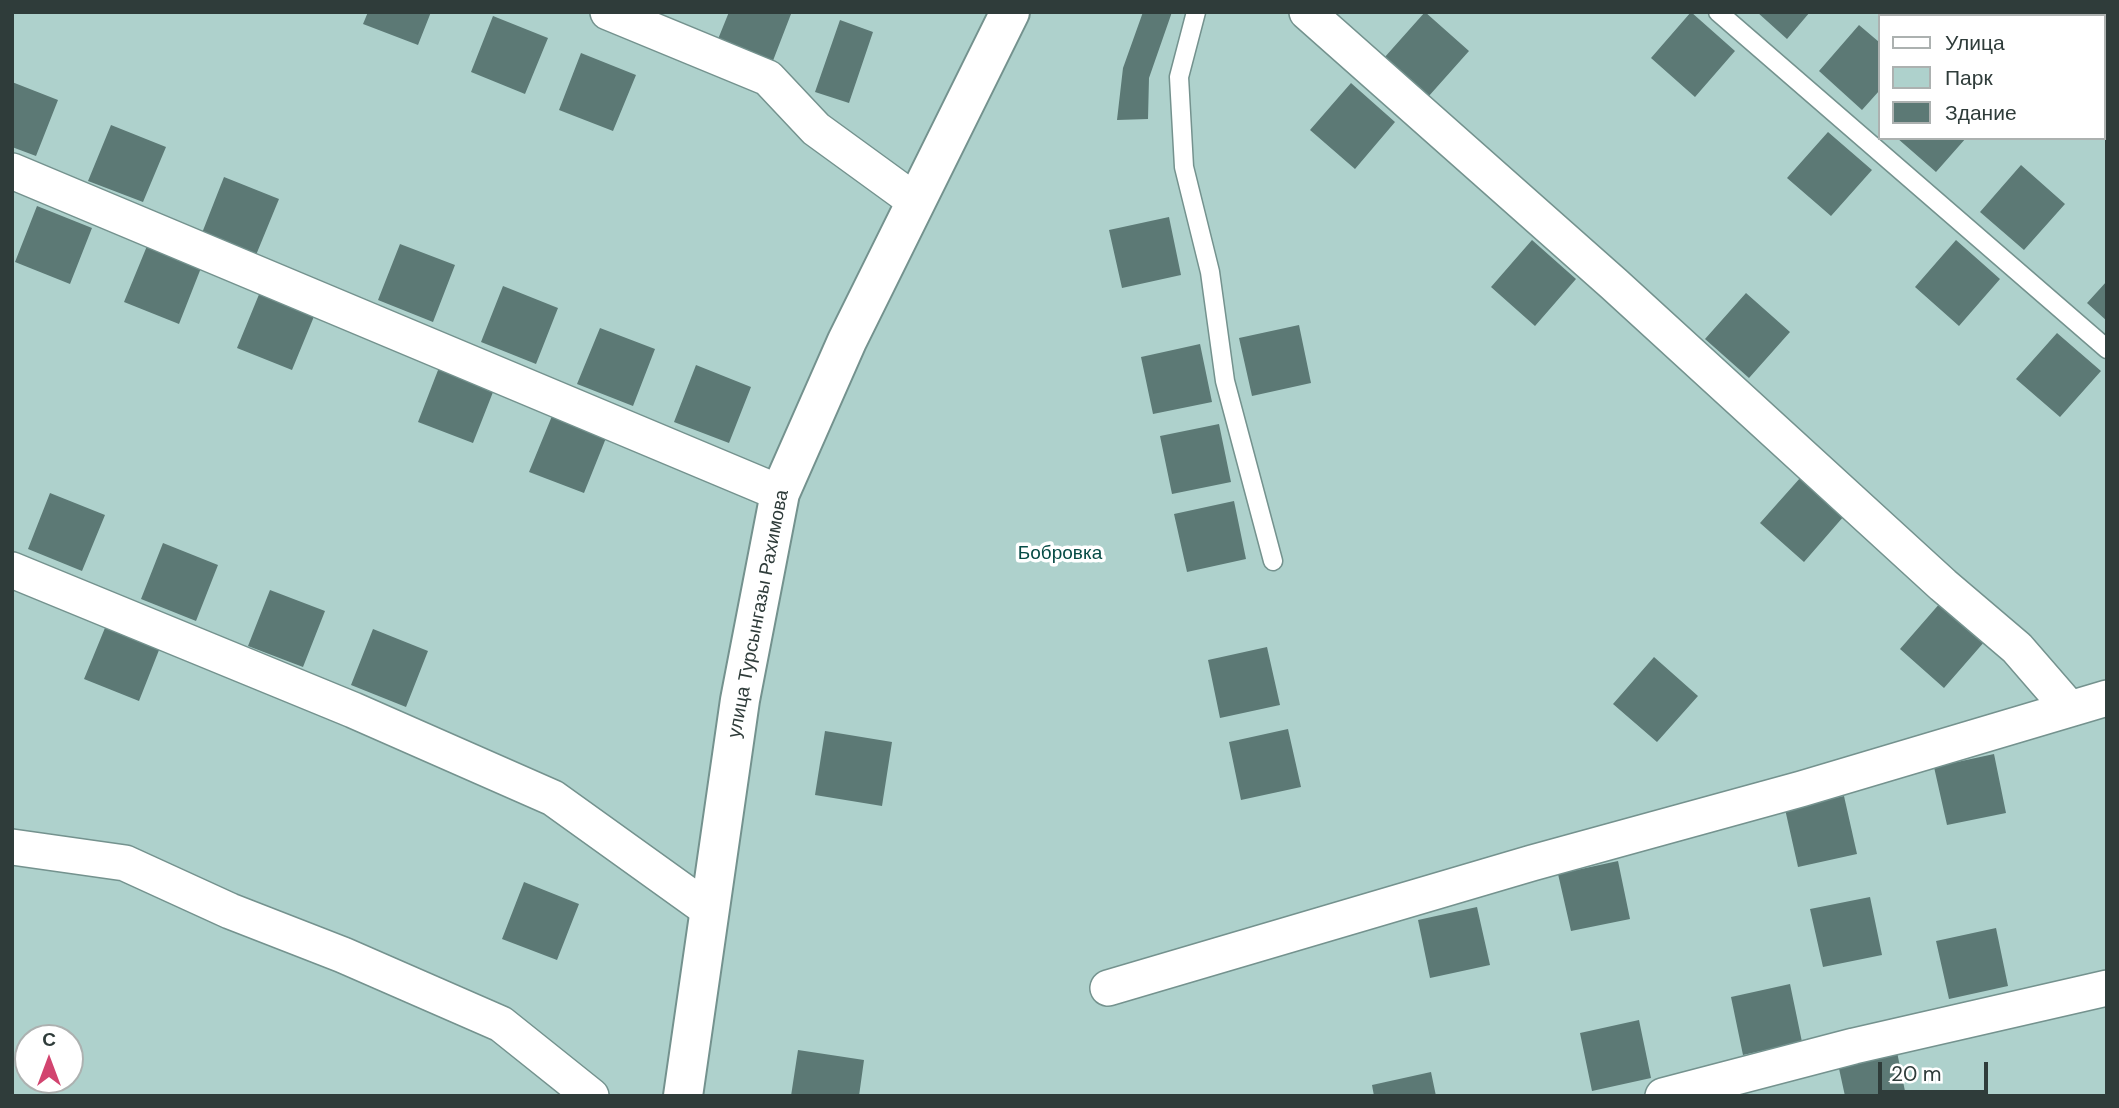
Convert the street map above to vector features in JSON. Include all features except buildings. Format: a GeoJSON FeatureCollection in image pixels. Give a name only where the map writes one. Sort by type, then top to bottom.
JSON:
{"type":"FeatureCollection","features":[{"type":"Feature","properties":{"kind":"street"},"geometry":{"type":"LineString","coordinates":[[608,12],[768,78],[816,129],[915,201]]}},
{"type":"Feature","properties":{"kind":"street","name":"улица Турсынгазы Рахимова"},"geometry":{"type":"LineString","coordinates":[[683,1096],[740,700],[780,493],[847,341],[1010,12]]}},
{"type":"Feature","properties":{"kind":"street"},"geometry":{"type":"LineString","coordinates":[[1307,12],[1604,275],[1943,585],[2017,648],[2070,708]]}},
{"type":"Feature","properties":{"kind":"street"},"geometry":{"type":"LineString","coordinates":[[12,171],[780,493]]}},
{"type":"Feature","properties":{"kind":"street"},"geometry":{"type":"LineString","coordinates":[[12,570],[353,710],[553,798],[709,910]]}},
{"type":"Feature","properties":{"kind":"street"},"geometry":{"type":"LineString","coordinates":[[1108,988],[2107,698]]}},
{"type":"Feature","properties":{"kind":"street"},"geometry":{"type":"LineString","coordinates":[[12,847],[125,863],[230,911],[343,955],[501,1024],[591,1096]]}},
{"type":"Feature","properties":{"kind":"street"},"geometry":{"type":"LineString","coordinates":[[1663,1096],[1854,1046],[2107,988]]}},
{"type":"Feature","properties":{"kind":"lane"},"geometry":{"type":"LineString","coordinates":[[1196,12],[1179,77],[1184,167],[1210,272],[1225,381],[1273,561]]}},
{"type":"Feature","properties":{"kind":"lane"},"geometry":{"type":"LineString","coordinates":[[1718,12],[2107,349]]}},
{"type":"Feature","properties":{"kind":"green space","name":"Бобровка"},"geometry":{"type":"Polygon","coordinates":[[[12,12],[2107,12],[2107,1096],[12,1096],[12,12]]]}}]}
